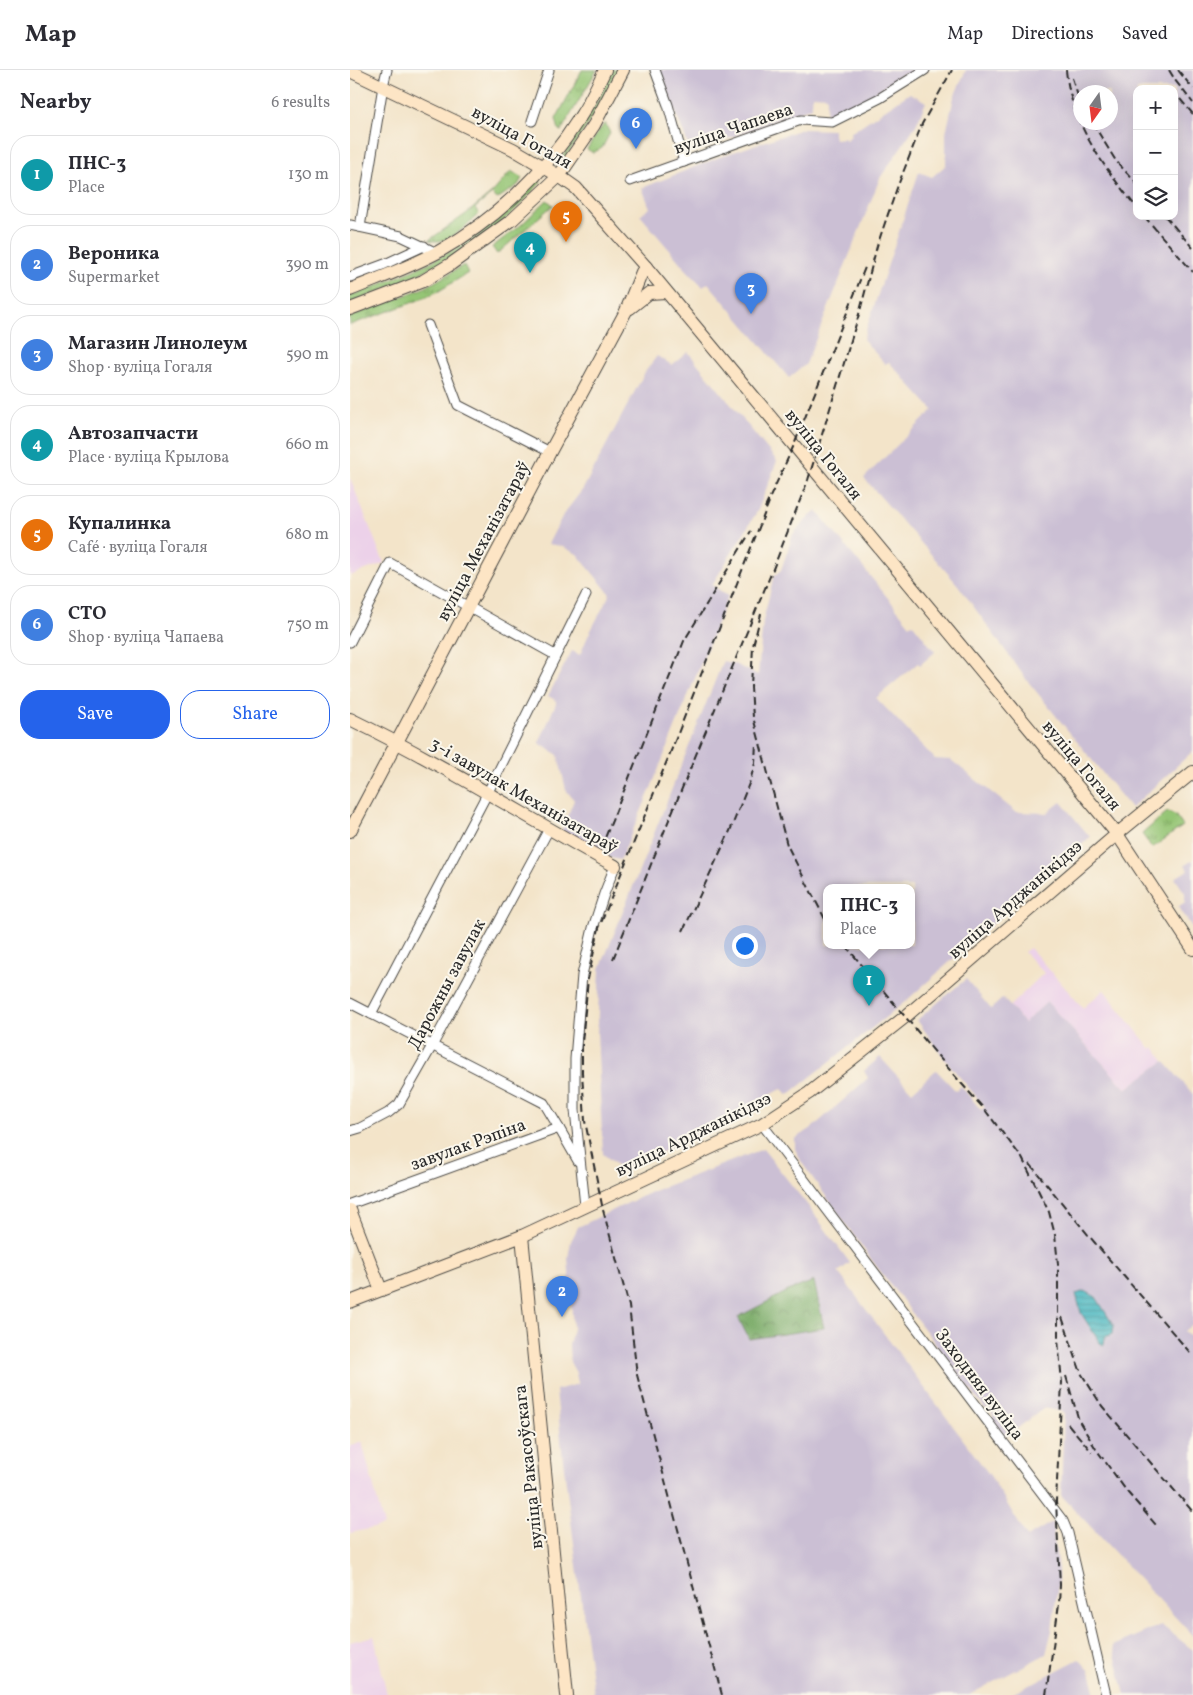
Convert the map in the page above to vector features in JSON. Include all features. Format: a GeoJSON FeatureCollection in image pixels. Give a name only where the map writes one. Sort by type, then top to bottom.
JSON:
{"type":"FeatureCollection","features":[{"type":"Feature","properties":{"kind":"main road","name":"вуліца Гогаля"},"geometry":{"type":"LineString","coordinates":[[350,70],[514,149],[576,188],[646,267],[1117,834],[1193,949]]}},
{"type":"Feature","properties":{"kind":"main road"},"geometry":{"type":"LineString","coordinates":[[350,290],[437,252],[472,230],[503,207],[544,167],[581,116],[605,70]]}},
{"type":"Feature","properties":{"kind":"main road"},"geometry":{"type":"LineString","coordinates":[[350,309],[423,281],[451,264],[512,220],[559,176],[594,125],[623,70]]}},
{"type":"Feature","properties":{"kind":"main road","name":"вуліца Механізатараў"},"geometry":{"type":"LineString","coordinates":[[350,830],[626,311],[642,272],[646,267]]}},
{"type":"Feature","properties":{"kind":"main road"},"geometry":{"type":"LineString","coordinates":[[626,311],[649,293],[666,292]]}},
{"type":"Feature","properties":{"kind":"main road","name":"3-і завулак Механізатараў"},"geometry":{"type":"LineString","coordinates":[[350,718],[398,742],[488,792],[615,866]]}},
{"type":"Feature","properties":{"kind":"main road","name":"вуліца Арджанікідзэ"},"geometry":{"type":"LineString","coordinates":[[350,1302],[522,1236],[762,1124],[809,1093],[905,1017],[1117,834],[1193,772]]}},
{"type":"Feature","properties":{"kind":"main road"},"geometry":{"type":"LineString","coordinates":[[350,1210],[381,1290]]}},
{"type":"Feature","properties":{"kind":"main road","name":"вуліца Ракасоўскага"},"geometry":{"type":"LineString","coordinates":[[522,1236],[567,1695]]}},
{"type":"Feature","properties":{"kind":"street"},"geometry":{"type":"LineString","coordinates":[[360,227],[387,70]]}},
{"type":"Feature","properties":{"kind":"street"},"geometry":{"type":"LineString","coordinates":[[532,121],[549,70]]}},
{"type":"Feature","properties":{"kind":"street"},"geometry":{"type":"LineString","coordinates":[[655,70],[668,105],[684,162]]}},
{"type":"Feature","properties":{"kind":"street","name":"вуліца Чапаева"},"geometry":{"type":"LineString","coordinates":[[630,181],[801,120],[832,122],[880,98],[925,70]]}},
{"type":"Feature","properties":{"kind":"street"},"geometry":{"type":"LineString","coordinates":[[350,225],[401,236],[437,252]]}},
{"type":"Feature","properties":{"kind":"street"},"geometry":{"type":"LineString","coordinates":[[350,277],[424,246]]}},
{"type":"Feature","properties":{"kind":"street"},"geometry":{"type":"LineString","coordinates":[[428,325],[458,405],[550,452]]}},
{"type":"Feature","properties":{"kind":"street"},"geometry":{"type":"LineString","coordinates":[[350,642],[390,563],[555,655]]}},
{"type":"Feature","properties":{"kind":"street"},"geometry":{"type":"LineString","coordinates":[[371,1014],[488,792],[586,595]]}},
{"type":"Feature","properties":{"kind":"street","name":"Дарожны завулак"},"geometry":{"type":"LineString","coordinates":[[350,1131],[360,1128],[388,1113],[399,1104],[549,829]]}},
{"type":"Feature","properties":{"kind":"street","name":"3-і завулак Механізатараў"},"geometry":{"type":"LineString","coordinates":[[585,1206],[574,1085],[574,1059],[582,975],[593,928],[615,866]]}},
{"type":"Feature","properties":{"kind":"street"},"geometry":{"type":"LineString","coordinates":[[350,1003],[544,1103],[580,1164]]}},
{"type":"Feature","properties":{"kind":"street","name":"Заходняя вуліца"},"geometry":{"type":"LineString","coordinates":[[762,1124],[1063,1521],[1068,1533],[1106,1695]]}},
{"type":"Feature","properties":{"kind":"street","name":"завулак Рэпіна"},"geometry":{"type":"LineString","coordinates":[[350,1204],[559,1128]]}},
{"type":"Feature","properties":{"kind":"shaded area"},"geometry":{"type":"Polygon","coordinates":[[[659,70],[915,70],[907,76],[904,74],[855,106],[831,118],[826,119],[827,96],[812,95],[812,107],[706,146],[689,147],[659,70]]]}},
{"type":"Feature","properties":{"kind":"shaded area"},"geometry":{"type":"Polygon","coordinates":[[[966,70],[1193,70],[1193,751],[1131,808],[1026,679],[958,585],[864,478],[933,410],[889,362],[885,364],[863,339],[919,172],[932,177],[946,165],[946,133],[954,97],[966,70]]]}},
{"type":"Feature","properties":{"kind":"shaded area"},"geometry":{"type":"Polygon","coordinates":[[[910,93],[926,102],[916,125],[880,178],[806,364],[789,378],[708,283],[703,287],[640,215],[650,208],[642,188],[722,156],[802,129],[833,130],[835,139],[844,138],[846,140],[851,136],[850,133],[910,93]]]}},
{"type":"Feature","properties":{"kind":"shaded area"},"geometry":{"type":"Polygon","coordinates":[[[688,352],[777,461],[758,510],[712,585],[728,596],[620,860],[605,857],[561,832],[574,800],[566,790],[558,755],[539,743],[557,701],[548,696],[572,651],[580,655],[610,594],[577,554],[561,546],[548,544],[563,515],[583,489],[645,372],[657,356],[672,365],[688,352]]]}},
{"type":"Feature","properties":{"kind":"shaded area"},"geometry":{"type":"Polygon","coordinates":[[[350,478],[384,563],[350,576],[350,478]]]}},
{"type":"Feature","properties":{"kind":"shaded area"},"geometry":{"type":"Polygon","coordinates":[[[816,510],[910,625],[913,624],[935,652],[920,665],[918,663],[876,698],[935,759],[951,760],[1016,812],[1047,813],[1061,802],[1090,837],[906,1001],[788,1095],[782,1089],[767,1096],[769,1100],[750,1111],[717,1125],[718,1128],[622,1169],[603,1154],[597,1034],[600,969],[723,661],[758,675],[763,621],[774,576],[781,570],[793,534],[816,510]]]}},
{"type":"Feature","properties":{"kind":"shaded area"},"geometry":{"type":"Polygon","coordinates":[[[1193,860],[1192,927],[1178,907],[1185,902],[1185,893],[1175,878],[1188,870],[1185,865],[1193,860]]]}},
{"type":"Feature","properties":{"kind":"shaded area"},"geometry":{"type":"Polygon","coordinates":[[[1030,948],[1083,1008],[1104,990],[1151,1049],[1154,1047],[1164,1061],[1126,1089],[1047,1002],[1024,1023],[1010,1006],[1044,973],[1024,952],[1030,948]]]}},
{"type":"Feature","properties":{"kind":"shaded area"},"geometry":{"type":"Polygon","coordinates":[[[966,979],[991,1009],[1003,998],[1024,1023],[1047,1002],[1126,1089],[1164,1061],[1193,1094],[1193,1324],[1184,1331],[1193,1339],[1193,1636],[1061,1495],[1064,1412],[1044,1408],[1006,1437],[993,1421],[993,1415],[989,1408],[985,1409],[871,1259],[802,1163],[795,1149],[795,1139],[812,1128],[868,1078],[864,1071],[880,1057],[912,1092],[936,1070],[956,1091],[961,1086],[981,1110],[985,1107],[947,1062],[917,1020],[966,979]]]}},
{"type":"Feature","properties":{"kind":"shaded area"},"geometry":{"type":"Polygon","coordinates":[[[763,1149],[850,1263],[838,1272],[991,1477],[1027,1537],[1052,1522],[1058,1584],[1052,1630],[1046,1654],[969,1695],[594,1695],[563,1460],[556,1390],[578,1384],[576,1373],[570,1362],[569,1345],[573,1328],[568,1258],[571,1241],[578,1227],[651,1192],[763,1149]]]}},
{"type":"Feature","properties":{"kind":"shaded area"},"geometry":{"type":"Polygon","coordinates":[[[362,1442],[384,1526],[350,1533],[350,1445],[362,1442]]]}},
{"type":"Feature","properties":{"kind":"shaded area"},"geometry":{"type":"Polygon","coordinates":[[[1161,1625],[1193,1650],[1193,1695],[1125,1695],[1113,1646],[1161,1625]]]}},
{"type":"Feature","properties":{"kind":"shaded area"},"geometry":{"type":"Polygon","coordinates":[[[374,1636],[387,1695],[350,1695],[350,1642],[374,1636]]]}},
{"type":"Feature","properties":{"kind":"shaded area"},"geometry":{"type":"Polygon","coordinates":[[[1079,1659],[1090,1671],[1096,1695],[1010,1695],[1079,1659]]]}},
{"type":"Feature","properties":{"kind":"green space"},"geometry":{"type":"Polygon","coordinates":[[[582,70],[597,70],[561,131],[556,119],[582,70]]]}},
{"type":"Feature","properties":{"kind":"green space"},"geometry":{"type":"Polygon","coordinates":[[[612,70],[618,70],[590,121],[565,158],[562,159],[599,98],[612,70]]]}},
{"type":"Feature","properties":{"kind":"green space"},"geometry":{"type":"Polygon","coordinates":[[[605,123],[610,133],[602,148],[593,153],[587,149],[605,123]]]}},
{"type":"Feature","properties":{"kind":"green space"},"geometry":{"type":"Polygon","coordinates":[[[511,171],[522,178],[518,185],[497,199],[492,194],[475,208],[479,214],[450,238],[437,241],[429,240],[493,192],[511,171]]]}},
{"type":"Feature","properties":{"kind":"green space"},"geometry":{"type":"Polygon","coordinates":[[[540,180],[540,183],[510,215],[469,246],[431,268],[350,303],[350,296],[410,272],[467,241],[507,212],[540,180]]]}},
{"type":"Feature","properties":{"kind":"green space"},"geometry":{"type":"Polygon","coordinates":[[[547,200],[553,205],[497,254],[492,247],[521,225],[547,200]]]}},
{"type":"Feature","properties":{"kind":"green space"},"geometry":{"type":"Polygon","coordinates":[[[464,265],[468,273],[439,291],[350,325],[350,317],[426,287],[464,265]]]}},
{"type":"Feature","properties":{"kind":"green space"},"geometry":{"type":"Polygon","coordinates":[[[1167,812],[1175,815],[1183,826],[1152,848],[1142,834],[1167,812]]]}},
{"type":"Feature","properties":{"kind":"green space"},"geometry":{"type":"Polygon","coordinates":[[[814,1281],[824,1328],[749,1339],[738,1317],[788,1291],[814,1281]]]}},
{"type":"Feature","properties":{"kind":"water"},"geometry":{"type":"Polygon","coordinates":[[[1085,1291],[1096,1297],[1114,1326],[1113,1334],[1105,1337],[1104,1345],[1100,1343],[1081,1313],[1076,1294],[1085,1291]]]}},
{"type":"Feature","properties":{"kind":"railway"},"geometry":{"type":"LineString","coordinates":[[613,959],[808,480],[860,311],[877,246],[897,188],[922,124],[952,70]]}},
{"type":"Feature","properties":{"kind":"railway"},"geometry":{"type":"LineString","coordinates":[[1066,70],[1069,90],[1082,127],[1101,161],[1133,203]]}},
{"type":"Feature","properties":{"kind":"railway"},"geometry":{"type":"LineString","coordinates":[[1169,70],[1193,103]]}},
{"type":"Feature","properties":{"kind":"railway"},"geometry":{"type":"LineString","coordinates":[[1178,70],[1193,89]]}},
{"type":"Feature","properties":{"kind":"railway"},"geometry":{"type":"LineString","coordinates":[[1072,78],[1074,85]]}},
{"type":"Feature","properties":{"kind":"railway"},"geometry":{"type":"LineString","coordinates":[[1180,99],[1193,114]]}},
{"type":"Feature","properties":{"kind":"railway"},"geometry":{"type":"LineString","coordinates":[[1097,130],[1116,161],[1133,180]]}},
{"type":"Feature","properties":{"kind":"railway"},"geometry":{"type":"LineString","coordinates":[[1148,220],[1193,272]]}},
{"type":"Feature","properties":{"kind":"railway"},"geometry":{"type":"LineString","coordinates":[[1168,220],[1193,248]]}},
{"type":"Feature","properties":{"kind":"railway"},"geometry":{"type":"LineString","coordinates":[[765,508],[794,445],[866,265]]}},
{"type":"Feature","properties":{"kind":"railway"},"geometry":{"type":"LineString","coordinates":[[722,1695],[637,1375],[629,1306],[603,1210],[585,1121],[582,1043],[588,979],[599,928],[769,502]]}},
{"type":"Feature","properties":{"kind":"railway"},"geometry":{"type":"LineString","coordinates":[[601,848],[684,641],[751,531]]}},
{"type":"Feature","properties":{"kind":"railway"},"geometry":{"type":"LineString","coordinates":[[761,614],[753,646],[751,687],[753,717],[787,845],[823,915]]}},
{"type":"Feature","properties":{"kind":"railway"},"geometry":{"type":"LineString","coordinates":[[683,931],[730,831],[750,781],[755,763],[756,742]]}},
{"type":"Feature","properties":{"kind":"railway"},"geometry":{"type":"LineString","coordinates":[[848,949],[985,1110],[1022,1158],[1049,1212],[1055,1235],[1058,1264],[1058,1340],[1062,1382],[1056,1501],[1060,1585],[1046,1695]]}},
{"type":"Feature","properties":{"kind":"railway"},"geometry":{"type":"LineString","coordinates":[[1030,1164],[1089,1236],[1193,1356]]}},
{"type":"Feature","properties":{"kind":"railway"},"geometry":{"type":"LineString","coordinates":[[1062,1317],[1081,1373],[1102,1406],[1193,1512]]}},
{"type":"Feature","properties":{"kind":"railway"},"geometry":{"type":"LineString","coordinates":[[1066,1376],[1079,1421],[1096,1449],[1128,1493],[1157,1526]]}},
{"type":"Feature","properties":{"kind":"railway"},"geometry":{"type":"LineString","coordinates":[[1068,1424],[1092,1452]]}},
{"type":"Feature","properties":{"kind":"place","name":"СТО"},"geometry":{"type":"Point","coordinates":[636,149]}},
{"type":"Feature","properties":{"kind":"place","name":"Купалинка"},"geometry":{"type":"Point","coordinates":[566,242]}},
{"type":"Feature","properties":{"kind":"place","name":"Автозапчасти"},"geometry":{"type":"Point","coordinates":[530,273]}},
{"type":"Feature","properties":{"kind":"place","name":"Магазин Линолеум"},"geometry":{"type":"Point","coordinates":[751,314]}},
{"type":"Feature","properties":{"kind":"place","name":"ПНС-3"},"geometry":{"type":"Point","coordinates":[869,1006]}},
{"type":"Feature","properties":{"kind":"place","name":"Вероника"},"geometry":{"type":"Point","coordinates":[562,1317]}}]}
